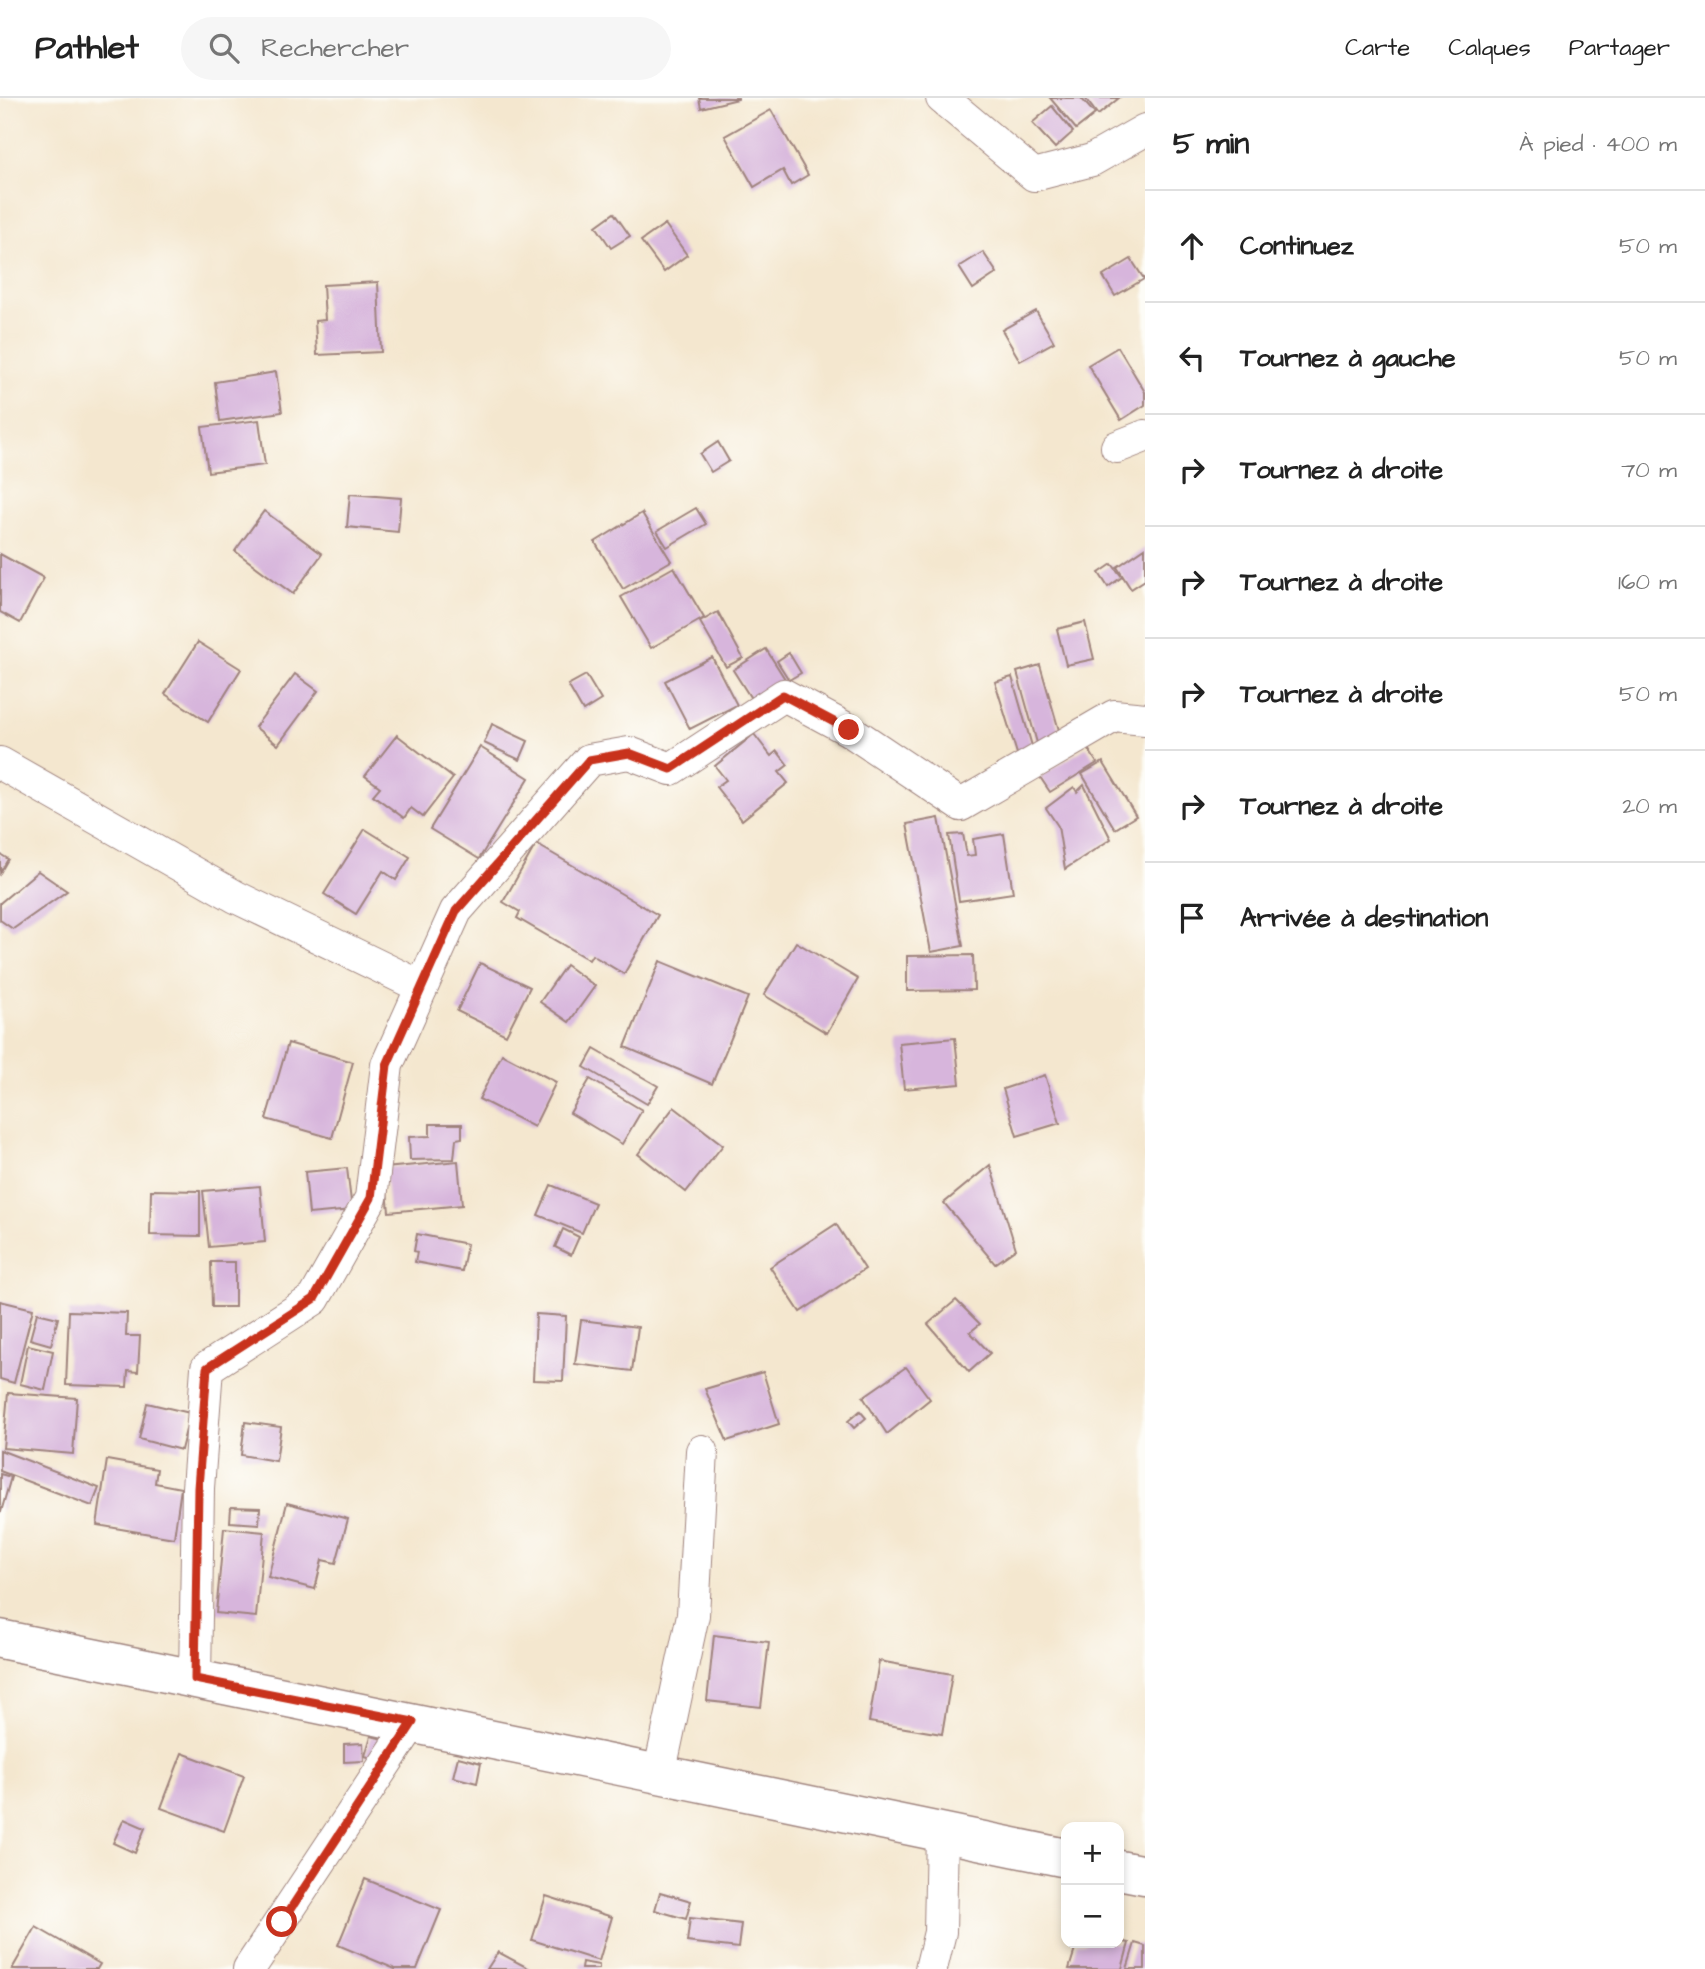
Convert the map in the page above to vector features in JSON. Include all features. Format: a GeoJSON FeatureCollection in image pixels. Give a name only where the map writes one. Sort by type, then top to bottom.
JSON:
{"type":"FeatureCollection","features":[{"type":"Feature","properties":{"kind":"street"},"geometry":{"type":"LineString","coordinates":[[942,98],[1034,175],[1092,160],[1145,130]]}},
{"type":"Feature","properties":{"kind":"street"},"geometry":{"type":"LineString","coordinates":[[195,1679],[198,1488],[207,1368],[314,1299],[371,1198],[387,1065],[456,911],[589,760],[629,753],[671,769],[783,695],[849,730],[961,805],[1114,716],[1145,719]]}},
{"type":"Feature","properties":{"kind":"street"},"geometry":{"type":"LineString","coordinates":[[0,763],[236,897],[422,987]]}},
{"type":"Feature","properties":{"kind":"street"},"geometry":{"type":"LineString","coordinates":[[659,1775],[693,1615],[702,1451]]}},
{"type":"Feature","properties":{"kind":"street"},"geometry":{"type":"LineString","coordinates":[[0,1639],[1061,1857]]}},
{"type":"Feature","properties":{"kind":"street"},"geometry":{"type":"LineString","coordinates":[[249,1969],[413,1722]]}},
{"type":"Feature","properties":{"kind":"street"},"geometry":{"type":"LineString","coordinates":[[931,1969],[940,1932],[942,1832]]}},
{"type":"Feature","properties":{"kind":"street"},"geometry":{"type":"LineString","coordinates":[[1124,1871],[1145,1875]]}},
{"type":"Feature","properties":{"kind":"building"},"geometry":{"type":"Polygon","coordinates":[[[699,98],[738,98],[738,99],[701,108],[699,98]]]}},
{"type":"Feature","properties":{"kind":"building"},"geometry":{"type":"Polygon","coordinates":[[[1050,98],[1081,98],[1095,114],[1076,129],[1050,98]]]}},
{"type":"Feature","properties":{"kind":"building"},"geometry":{"type":"Polygon","coordinates":[[[1085,98],[1119,98],[1098,115],[1085,98]]]}},
{"type":"Feature","properties":{"kind":"building"},"geometry":{"type":"Polygon","coordinates":[[[1052,106],[1073,132],[1055,148],[1032,123],[1052,106]]]}},
{"type":"Feature","properties":{"kind":"building"},"geometry":{"type":"Polygon","coordinates":[[[771,110],[808,175],[791,185],[783,170],[754,187],[725,136],[771,110]]]}},
{"type":"Feature","properties":{"kind":"building"},"geometry":{"type":"Polygon","coordinates":[[[614,213],[630,236],[611,248],[596,226],[614,213]]]}},
{"type":"Feature","properties":{"kind":"building"},"geometry":{"type":"Polygon","coordinates":[[[665,224],[687,255],[664,272],[641,241],[665,224]]]}},
{"type":"Feature","properties":{"kind":"building"},"geometry":{"type":"Polygon","coordinates":[[[983,252],[997,273],[973,289],[959,267],[983,252]]]}},
{"type":"Feature","properties":{"kind":"building"},"geometry":{"type":"Polygon","coordinates":[[[1131,259],[1144,279],[1115,296],[1103,276],[1131,259]]]}},
{"type":"Feature","properties":{"kind":"building"},"geometry":{"type":"Polygon","coordinates":[[[378,282],[381,352],[317,355],[315,321],[325,320],[323,285],[378,282]]]}},
{"type":"Feature","properties":{"kind":"building"},"geometry":{"type":"Polygon","coordinates":[[[1036,311],[1054,342],[1020,361],[1002,330],[1036,311]]]}},
{"type":"Feature","properties":{"kind":"building"},"geometry":{"type":"Polygon","coordinates":[[[1118,347],[1145,392],[1145,405],[1121,420],[1088,365],[1118,347]]]}},
{"type":"Feature","properties":{"kind":"building"},"geometry":{"type":"Polygon","coordinates":[[[276,372],[282,412],[220,421],[215,382],[276,372]]]}},
{"type":"Feature","properties":{"kind":"building"},"geometry":{"type":"Polygon","coordinates":[[[259,420],[265,465],[208,472],[202,427],[259,420]]]}},
{"type":"Feature","properties":{"kind":"building"},"geometry":{"type":"Polygon","coordinates":[[[718,442],[729,461],[711,472],[700,454],[718,442]]]}},
{"type":"Feature","properties":{"kind":"building"},"geometry":{"type":"Polygon","coordinates":[[[350,494],[401,498],[398,532],[347,527],[350,494]]]}},
{"type":"Feature","properties":{"kind":"building"},"geometry":{"type":"Polygon","coordinates":[[[696,508],[706,524],[667,547],[657,531],[696,508]]]}},
{"type":"Feature","properties":{"kind":"building"},"geometry":{"type":"Polygon","coordinates":[[[264,511],[322,554],[293,594],[235,551],[264,511]]]}},
{"type":"Feature","properties":{"kind":"building"},"geometry":{"type":"Polygon","coordinates":[[[642,513],[671,561],[623,589],[595,542],[642,513]]]}},
{"type":"Feature","properties":{"kind":"building"},"geometry":{"type":"Polygon","coordinates":[[[1145,548],[1145,580],[1131,589],[1117,567],[1145,548]]]}},
{"type":"Feature","properties":{"kind":"building"},"geometry":{"type":"Polygon","coordinates":[[[0,554],[44,578],[20,623],[0,612],[0,554]]]}},
{"type":"Feature","properties":{"kind":"building"},"geometry":{"type":"Polygon","coordinates":[[[1112,564],[1122,577],[1108,587],[1099,573],[1112,564]]]}},
{"type":"Feature","properties":{"kind":"building"},"geometry":{"type":"Polygon","coordinates":[[[674,567],[704,618],[651,648],[621,597],[674,567]]]}},
{"type":"Feature","properties":{"kind":"building"},"geometry":{"type":"Polygon","coordinates":[[[718,612],[743,658],[726,667],[700,622],[718,612]]]}},
{"type":"Feature","properties":{"kind":"building"},"geometry":{"type":"Polygon","coordinates":[[[1085,622],[1094,659],[1066,665],[1057,629],[1085,622]]]}},
{"type":"Feature","properties":{"kind":"building"},"geometry":{"type":"Polygon","coordinates":[[[198,642],[241,669],[208,722],[165,694],[198,642]]]}},
{"type":"Feature","properties":{"kind":"building"},"geometry":{"type":"Polygon","coordinates":[[[766,649],[785,679],[752,700],[733,670],[766,649]]]}},
{"type":"Feature","properties":{"kind":"building"},"geometry":{"type":"Polygon","coordinates":[[[789,653],[801,673],[789,680],[777,661],[789,653]]]}},
{"type":"Feature","properties":{"kind":"building"},"geometry":{"type":"Polygon","coordinates":[[[712,657],[737,705],[690,729],[665,681],[712,657]]]}},
{"type":"Feature","properties":{"kind":"building"},"geometry":{"type":"Polygon","coordinates":[[[1040,665],[1063,744],[1039,750],[1017,672],[1040,665]]]}},
{"type":"Feature","properties":{"kind":"building"},"geometry":{"type":"Polygon","coordinates":[[[295,674],[318,691],[278,745],[255,727],[295,674]]]}},
{"type":"Feature","properties":{"kind":"building"},"geometry":{"type":"Polygon","coordinates":[[[586,675],[601,700],[583,711],[568,685],[586,675]]]}},
{"type":"Feature","properties":{"kind":"building"},"geometry":{"type":"Polygon","coordinates":[[[1012,677],[1034,753],[1018,757],[995,682],[1012,677]]]}},
{"type":"Feature","properties":{"kind":"building"},"geometry":{"type":"Polygon","coordinates":[[[492,724],[528,741],[520,760],[484,743],[492,724]]]}},
{"type":"Feature","properties":{"kind":"building"},"geometry":{"type":"Polygon","coordinates":[[[754,734],[771,756],[777,751],[788,765],[779,772],[788,783],[742,820],[716,787],[726,780],[715,766],[754,734]]]}},
{"type":"Feature","properties":{"kind":"building"},"geometry":{"type":"Polygon","coordinates":[[[397,735],[453,778],[423,817],[411,808],[404,818],[373,795],[380,787],[365,776],[397,735]]]}},
{"type":"Feature","properties":{"kind":"building"},"geometry":{"type":"Polygon","coordinates":[[[480,747],[529,778],[479,859],[430,829],[480,747]]]}},
{"type":"Feature","properties":{"kind":"building"},"geometry":{"type":"Polygon","coordinates":[[[1087,747],[1097,763],[1050,792],[1040,777],[1087,747]]]}},
{"type":"Feature","properties":{"kind":"building"},"geometry":{"type":"Polygon","coordinates":[[[1103,762],[1136,816],[1115,829],[1082,774],[1103,762]]]}},
{"type":"Feature","properties":{"kind":"building"},"geometry":{"type":"Polygon","coordinates":[[[1084,785],[1111,839],[1065,869],[1058,826],[1046,808],[1074,787],[1077,792],[1084,785]]]}},
{"type":"Feature","properties":{"kind":"building"},"geometry":{"type":"Polygon","coordinates":[[[939,818],[963,946],[931,952],[907,824],[939,818]]]}},
{"type":"Feature","properties":{"kind":"building"},"geometry":{"type":"Polygon","coordinates":[[[365,829],[410,857],[396,880],[383,871],[356,914],[324,894],[365,829]]]}},
{"type":"Feature","properties":{"kind":"building"},"geometry":{"type":"Polygon","coordinates":[[[963,834],[967,856],[975,855],[973,839],[1004,834],[1013,893],[959,901],[949,835],[963,834]]]}},
{"type":"Feature","properties":{"kind":"building"},"geometry":{"type":"Polygon","coordinates":[[[536,844],[658,915],[624,974],[592,955],[589,960],[517,918],[520,912],[503,902],[536,844]]]}},
{"type":"Feature","properties":{"kind":"building"},"geometry":{"type":"Polygon","coordinates":[[[0,854],[8,859],[0,873],[0,854]]]}},
{"type":"Feature","properties":{"kind":"building"},"geometry":{"type":"Polygon","coordinates":[[[38,871],[67,891],[13,929],[0,920],[0,903],[38,871]]]}},
{"type":"Feature","properties":{"kind":"building"},"geometry":{"type":"Polygon","coordinates":[[[796,942],[858,979],[827,1033],[764,995],[796,942]]]}},
{"type":"Feature","properties":{"kind":"building"},"geometry":{"type":"Polygon","coordinates":[[[973,955],[974,990],[907,991],[907,956],[973,955]]]}},
{"type":"Feature","properties":{"kind":"building"},"geometry":{"type":"Polygon","coordinates":[[[660,961],[748,997],[712,1084],[625,1047],[660,961]]]}},
{"type":"Feature","properties":{"kind":"building"},"geometry":{"type":"Polygon","coordinates":[[[480,963],[530,987],[506,1035],[457,1011],[480,963]]]}},
{"type":"Feature","properties":{"kind":"building"},"geometry":{"type":"Polygon","coordinates":[[[566,965],[595,986],[569,1022],[540,1002],[566,965]]]}},
{"type":"Feature","properties":{"kind":"building"},"geometry":{"type":"Polygon","coordinates":[[[955,1038],[960,1084],[904,1089],[899,1043],[955,1038]]]}},
{"type":"Feature","properties":{"kind":"building"},"geometry":{"type":"Polygon","coordinates":[[[288,1043],[353,1062],[332,1138],[266,1119],[288,1043]]]}},
{"type":"Feature","properties":{"kind":"building"},"geometry":{"type":"Polygon","coordinates":[[[594,1049],[658,1086],[647,1104],[584,1067],[594,1049]]]}},
{"type":"Feature","properties":{"kind":"building"},"geometry":{"type":"Polygon","coordinates":[[[502,1054],[556,1082],[534,1127],[479,1099],[502,1054]]]}},
{"type":"Feature","properties":{"kind":"building"},"geometry":{"type":"Polygon","coordinates":[[[1045,1075],[1060,1123],[1017,1136],[1003,1089],[1045,1075]]]}},
{"type":"Feature","properties":{"kind":"building"},"geometry":{"type":"Polygon","coordinates":[[[590,1079],[642,1110],[622,1144],[570,1113],[590,1079]]]}},
{"type":"Feature","properties":{"kind":"building"},"geometry":{"type":"Polygon","coordinates":[[[674,1107],[723,1145],[686,1192],[638,1154],[674,1107]]]}},
{"type":"Feature","properties":{"kind":"building"},"geometry":{"type":"Polygon","coordinates":[[[430,1124],[462,1124],[462,1138],[456,1139],[454,1159],[410,1160],[409,1137],[430,1136],[430,1124]]]}},
{"type":"Feature","properties":{"kind":"building"},"geometry":{"type":"Polygon","coordinates":[[[458,1161],[462,1205],[389,1212],[385,1168],[458,1161]]]}},
{"type":"Feature","properties":{"kind":"building"},"geometry":{"type":"Polygon","coordinates":[[[990,1165],[1016,1249],[995,1264],[944,1203],[990,1165]]]}},
{"type":"Feature","properties":{"kind":"building"},"geometry":{"type":"Polygon","coordinates":[[[347,1168],[352,1210],[309,1214],[305,1172],[347,1168]]]}},
{"type":"Feature","properties":{"kind":"building"},"geometry":{"type":"Polygon","coordinates":[[[551,1185],[595,1203],[582,1233],[538,1215],[551,1185]]]}},
{"type":"Feature","properties":{"kind":"building"},"geometry":{"type":"Polygon","coordinates":[[[260,1186],[265,1242],[209,1247],[203,1191],[260,1186]]]}},
{"type":"Feature","properties":{"kind":"building"},"geometry":{"type":"Polygon","coordinates":[[[151,1190],[200,1191],[200,1236],[150,1235],[151,1190]]]}},
{"type":"Feature","properties":{"kind":"building"},"geometry":{"type":"Polygon","coordinates":[[[836,1224],[865,1269],[800,1312],[770,1267],[836,1224]]]}},
{"type":"Feature","properties":{"kind":"building"},"geometry":{"type":"Polygon","coordinates":[[[563,1229],[579,1237],[571,1255],[555,1247],[563,1229]]]}},
{"type":"Feature","properties":{"kind":"building"},"geometry":{"type":"Polygon","coordinates":[[[417,1234],[467,1244],[462,1271],[415,1262],[417,1234]]]}},
{"type":"Feature","properties":{"kind":"building"},"geometry":{"type":"Polygon","coordinates":[[[211,1262],[235,1262],[235,1307],[212,1307],[211,1262]]]}},
{"type":"Feature","properties":{"kind":"building"},"geometry":{"type":"Polygon","coordinates":[[[956,1300],[980,1324],[970,1332],[990,1353],[969,1372],[928,1324],[956,1300]]]}},
{"type":"Feature","properties":{"kind":"building"},"geometry":{"type":"Polygon","coordinates":[[[0,1301],[33,1309],[14,1383],[0,1379],[0,1301]]]}},
{"type":"Feature","properties":{"kind":"building"},"geometry":{"type":"Polygon","coordinates":[[[69,1311],[127,1313],[126,1336],[140,1336],[138,1372],[128,1371],[127,1387],[66,1385],[69,1311]]]}},
{"type":"Feature","properties":{"kind":"building"},"geometry":{"type":"Polygon","coordinates":[[[37,1313],[58,1318],[51,1345],[30,1339],[37,1313]]]}},
{"type":"Feature","properties":{"kind":"building"},"geometry":{"type":"Polygon","coordinates":[[[536,1314],[566,1316],[563,1381],[533,1380],[536,1314]]]}},
{"type":"Feature","properties":{"kind":"building"},"geometry":{"type":"Polygon","coordinates":[[[581,1320],[638,1327],[632,1371],[575,1364],[581,1320]]]}},
{"type":"Feature","properties":{"kind":"building"},"geometry":{"type":"Polygon","coordinates":[[[28,1345],[53,1351],[45,1390],[20,1384],[28,1345]]]}},
{"type":"Feature","properties":{"kind":"building"},"geometry":{"type":"Polygon","coordinates":[[[906,1367],[930,1399],[887,1434],[863,1397],[906,1367]]]}},
{"type":"Feature","properties":{"kind":"building"},"geometry":{"type":"Polygon","coordinates":[[[763,1372],[779,1424],[727,1441],[705,1389],[763,1372]]]}},
{"type":"Feature","properties":{"kind":"building"},"geometry":{"type":"Polygon","coordinates":[[[8,1393],[77,1398],[73,1454],[3,1448],[8,1393]]]}},
{"type":"Feature","properties":{"kind":"building"},"geometry":{"type":"Polygon","coordinates":[[[147,1403],[190,1413],[181,1450],[139,1439],[147,1403]]]}},
{"type":"Feature","properties":{"kind":"building"},"geometry":{"type":"Polygon","coordinates":[[[860,1411],[866,1418],[854,1428],[848,1421],[860,1411]]]}},
{"type":"Feature","properties":{"kind":"building"},"geometry":{"type":"Polygon","coordinates":[[[245,1422],[281,1427],[276,1461],[241,1455],[245,1422]]]}},
{"type":"Feature","properties":{"kind":"building"},"geometry":{"type":"Polygon","coordinates":[[[0,1450],[99,1488],[92,1506],[0,1471],[0,1450]]]}},
{"type":"Feature","properties":{"kind":"building"},"geometry":{"type":"Polygon","coordinates":[[[107,1460],[157,1469],[155,1483],[181,1488],[174,1538],[97,1525],[107,1460]]]}},
{"type":"Feature","properties":{"kind":"building"},"geometry":{"type":"Polygon","coordinates":[[[0,1474],[11,1477],[1,1512],[0,1512],[0,1474]]]}},
{"type":"Feature","properties":{"kind":"building"},"geometry":{"type":"Polygon","coordinates":[[[287,1503],[348,1519],[336,1563],[322,1560],[315,1589],[268,1577],[287,1503]]]}},
{"type":"Feature","properties":{"kind":"building"},"geometry":{"type":"Polygon","coordinates":[[[231,1507],[260,1508],[259,1524],[230,1522],[231,1507]]]}},
{"type":"Feature","properties":{"kind":"building"},"geometry":{"type":"Polygon","coordinates":[[[224,1528],[264,1532],[256,1617],[216,1613],[224,1528]]]}},
{"type":"Feature","properties":{"kind":"building"},"geometry":{"type":"Polygon","coordinates":[[[714,1635],[769,1642],[761,1707],[707,1701],[714,1635]]]}},
{"type":"Feature","properties":{"kind":"building"},"geometry":{"type":"Polygon","coordinates":[[[879,1661],[952,1674],[942,1734],[869,1722],[879,1661]]]}},
{"type":"Feature","properties":{"kind":"building"},"geometry":{"type":"Polygon","coordinates":[[[371,1736],[387,1740],[382,1761],[365,1756],[371,1736]]]}},
{"type":"Feature","properties":{"kind":"building"},"geometry":{"type":"Polygon","coordinates":[[[363,1743],[364,1761],[344,1762],[344,1744],[363,1743]]]}},
{"type":"Feature","properties":{"kind":"building"},"geometry":{"type":"Polygon","coordinates":[[[182,1753],[244,1776],[224,1831],[161,1808],[182,1753]]]}},
{"type":"Feature","properties":{"kind":"building"},"geometry":{"type":"Polygon","coordinates":[[[458,1757],[481,1763],[477,1783],[453,1777],[458,1757]]]}},
{"type":"Feature","properties":{"kind":"building"},"geometry":{"type":"Polygon","coordinates":[[[124,1819],[145,1828],[135,1853],[113,1843],[124,1819]]]}},
{"type":"Feature","properties":{"kind":"building"},"geometry":{"type":"Polygon","coordinates":[[[365,1879],[441,1910],[417,1969],[395,1969],[338,1945],[365,1879]]]}},
{"type":"Feature","properties":{"kind":"building"},"geometry":{"type":"Polygon","coordinates":[[[660,1892],[691,1901],[686,1919],[655,1910],[660,1892]]]}},
{"type":"Feature","properties":{"kind":"building"},"geometry":{"type":"Polygon","coordinates":[[[546,1896],[612,1917],[599,1961],[532,1940],[546,1896]]]}},
{"type":"Feature","properties":{"kind":"building"},"geometry":{"type":"Polygon","coordinates":[[[690,1918],[741,1924],[738,1948],[687,1942],[690,1918]]]}},
{"type":"Feature","properties":{"kind":"building"},"geometry":{"type":"Polygon","coordinates":[[[36,1927],[100,1964],[97,1969],[12,1969],[36,1927]]]}},
{"type":"Feature","properties":{"kind":"building"},"geometry":{"type":"Polygon","coordinates":[[[1124,1942],[1129,1943],[1122,1969],[1069,1969],[1075,1948],[1124,1948],[1124,1942]]]}},
{"type":"Feature","properties":{"kind":"building"},"geometry":{"type":"Polygon","coordinates":[[[1135,1943],[1145,1946],[1145,1969],[1127,1969],[1135,1943]]]}},
{"type":"Feature","properties":{"kind":"building"},"geometry":{"type":"Polygon","coordinates":[[[498,1952],[530,1969],[487,1969],[498,1952]]]}},
{"type":"Feature","properties":{"kind":"building"},"geometry":{"type":"Polygon","coordinates":[[[582,1962],[599,1965],[599,1969],[581,1969],[582,1962]]]}},
{"type":"Feature","properties":{"kind":"route"},"geometry":{"type":"LineString","coordinates":[[282,1922],[413,1722],[195,1679],[198,1488],[207,1368],[314,1299],[371,1198],[387,1065],[456,911],[589,760],[629,753],[671,769],[783,695],[849,730]]}}]}
